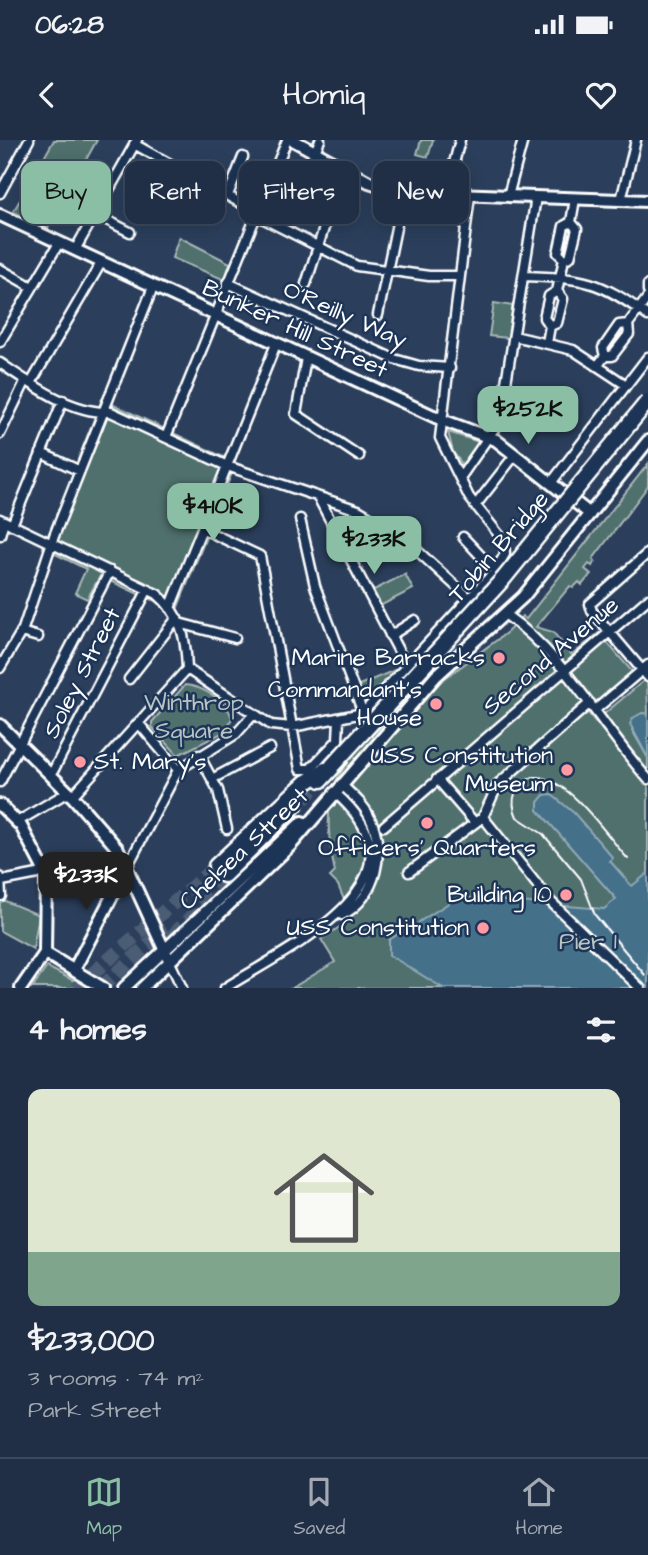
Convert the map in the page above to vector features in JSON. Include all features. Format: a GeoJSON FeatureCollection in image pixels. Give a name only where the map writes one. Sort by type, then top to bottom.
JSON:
{"type":"FeatureCollection","features":[{"type":"Feature","properties":{"kind":"highway","name":"Tobin Bridge"},"geometry":{"type":"LineString","coordinates":[[311,779],[494,589],[581,487],[648,400]]}},
{"type":"Feature","properties":{"kind":"highway","name":"Tobin Bridge"},"geometry":{"type":"LineString","coordinates":[[311,779],[332,766],[504,578],[648,400]]}},
{"type":"Feature","properties":{"kind":"highway"},"geometry":{"type":"LineString","coordinates":[[220,871],[311,779]]}},
{"type":"Feature","properties":{"kind":"main road"},"geometry":{"type":"LineString","coordinates":[[293,140],[373,182]]}},
{"type":"Feature","properties":{"kind":"main road"},"geometry":{"type":"LineString","coordinates":[[470,195],[648,201]]}},
{"type":"Feature","properties":{"kind":"main road","name":"Bunker Hill Street"},"geometry":{"type":"LineString","coordinates":[[0,215],[442,421],[488,436],[590,514]]}},
{"type":"Feature","properties":{"kind":"main road","name":"Chelsea Street"},"geometry":{"type":"LineString","coordinates":[[124,988],[167,957],[290,846],[436,676],[506,615],[535,584],[648,441]]}},
{"type":"Feature","properties":{"kind":"main road"},"geometry":{"type":"LineString","coordinates":[[0,725],[70,794],[118,849],[167,957]]}},
{"type":"Feature","properties":{"kind":"main road"},"geometry":{"type":"LineString","coordinates":[[0,805],[17,822],[45,870],[46,953],[21,988]]}},
{"type":"Feature","properties":{"kind":"main road"},"geometry":{"type":"LineString","coordinates":[[74,970],[126,869]]}},
{"type":"Feature","properties":{"kind":"main road"},"geometry":{"type":"LineString","coordinates":[[46,953],[103,988]]}},
{"type":"Feature","properties":{"kind":"main road","name":"Chelsea Street"},"geometry":{"type":"LineString","coordinates":[[142,988],[167,957]]}},
{"type":"Feature","properties":{"kind":"street"},"geometry":{"type":"LineString","coordinates":[[0,193],[29,140]]}},
{"type":"Feature","properties":{"kind":"street"},"geometry":{"type":"LineString","coordinates":[[278,161],[287,140]]}},
{"type":"Feature","properties":{"kind":"street"},"geometry":{"type":"LineString","coordinates":[[315,152],[320,140]]}},
{"type":"Feature","properties":{"kind":"street"},"geometry":{"type":"LineString","coordinates":[[455,161],[460,140]]}},
{"type":"Feature","properties":{"kind":"street"},"geometry":{"type":"LineString","coordinates":[[508,196],[523,140]]}},
{"type":"Feature","properties":{"kind":"street"},"geometry":{"type":"LineString","coordinates":[[621,200],[636,140]]}},
{"type":"Feature","properties":{"kind":"street"},"geometry":{"type":"LineString","coordinates":[[111,186],[136,142],[168,161]]}},
{"type":"Feature","properties":{"kind":"street"},"geometry":{"type":"LineString","coordinates":[[228,195],[243,157]]}},
{"type":"Feature","properties":{"kind":"street"},"geometry":{"type":"LineString","coordinates":[[225,193],[239,202]]}},
{"type":"Feature","properties":{"kind":"street"},"geometry":{"type":"LineString","coordinates":[[187,669],[271,725],[292,727],[363,713],[470,599],[495,571],[504,556],[505,545],[475,506],[440,438],[470,195]]}},
{"type":"Feature","properties":{"kind":"street"},"geometry":{"type":"LineString","coordinates":[[500,420],[536,197]]}},
{"type":"Feature","properties":{"kind":"street"},"geometry":{"type":"LineString","coordinates":[[571,222],[575,199]]}},
{"type":"Feature","properties":{"kind":"street"},"geometry":{"type":"LineString","coordinates":[[111,220],[127,227]]}},
{"type":"Feature","properties":{"kind":"street"},"geometry":{"type":"LineString","coordinates":[[564,259],[558,253],[560,242],[564,226],[571,222]]}},
{"type":"Feature","properties":{"kind":"street"},"geometry":{"type":"LineString","coordinates":[[564,259],[570,257],[577,229],[571,222]]}},
{"type":"Feature","properties":{"kind":"street"},"geometry":{"type":"LineString","coordinates":[[75,250],[89,224]]}},
{"type":"Feature","properties":{"kind":"street"},"geometry":{"type":"LineString","coordinates":[[166,437],[252,224]]}},
{"type":"Feature","properties":{"kind":"street"},"geometry":{"type":"LineString","coordinates":[[279,224],[357,266],[460,276]]}},
{"type":"Feature","properties":{"kind":"street"},"geometry":{"type":"LineString","coordinates":[[306,284],[326,224]]}},
{"type":"Feature","properties":{"kind":"street"},"geometry":{"type":"LineString","coordinates":[[378,314],[397,224]]}},
{"type":"Feature","properties":{"kind":"street"},"geometry":{"type":"LineString","coordinates":[[560,242],[574,244]]}},
{"type":"Feature","properties":{"kind":"street"},"geometry":{"type":"LineString","coordinates":[[0,342],[59,243]]}},
{"type":"Feature","properties":{"kind":"street"},"geometry":{"type":"LineString","coordinates":[[547,343],[550,326],[544,318],[549,296],[557,291],[564,259]]}},
{"type":"Feature","properties":{"kind":"street"},"geometry":{"type":"LineString","coordinates":[[0,434],[28,381],[102,263]]}},
{"type":"Feature","properties":{"kind":"street"},"geometry":{"type":"LineString","coordinates":[[0,270],[32,287]]}},
{"type":"Feature","properties":{"kind":"street"},"geometry":{"type":"LineString","coordinates":[[524,276],[561,277],[603,286],[648,316]]}},
{"type":"Feature","properties":{"kind":"street","name":"O'Reilly Way"},"geometry":{"type":"LineString","coordinates":[[228,283],[394,359],[419,366],[450,368]]}},
{"type":"Feature","properties":{"kind":"street"},"geometry":{"type":"LineString","coordinates":[[648,285],[648,291]]}},
{"type":"Feature","properties":{"kind":"street"},"geometry":{"type":"LineString","coordinates":[[0,668],[21,632],[52,543],[153,286]]}},
{"type":"Feature","properties":{"kind":"street"},"geometry":{"type":"LineString","coordinates":[[550,326],[557,323],[563,299],[557,291]]}},
{"type":"Feature","properties":{"kind":"street"},"geometry":{"type":"LineString","coordinates":[[598,365],[605,356],[603,348],[617,327],[628,324],[648,296]]}},
{"type":"Feature","properties":{"kind":"street"},"geometry":{"type":"LineString","coordinates":[[514,336],[582,354],[626,385]]}},
{"type":"Feature","properties":{"kind":"street"},"geometry":{"type":"LineString","coordinates":[[170,608],[276,344]]}},
{"type":"Feature","properties":{"kind":"street"},"geometry":{"type":"LineString","coordinates":[[551,483],[648,357]]}},
{"type":"Feature","properties":{"kind":"street"},"geometry":{"type":"LineString","coordinates":[[306,358],[296,414],[359,456]]}},
{"type":"Feature","properties":{"kind":"street"},"geometry":{"type":"LineString","coordinates":[[0,363],[63,400],[104,413],[110,412],[227,467],[351,506],[398,533],[470,599]]}},
{"type":"Feature","properties":{"kind":"street"},"geometry":{"type":"LineString","coordinates":[[460,478],[500,420],[536,397],[567,422]]}},
{"type":"Feature","properties":{"kind":"street"},"geometry":{"type":"LineString","coordinates":[[0,535],[41,453],[63,400]]}},
{"type":"Feature","properties":{"kind":"street"},"geometry":{"type":"LineString","coordinates":[[41,453],[80,471]]}},
{"type":"Feature","properties":{"kind":"street"},"geometry":{"type":"LineString","coordinates":[[475,506],[515,455]]}},
{"type":"Feature","properties":{"kind":"street"},"geometry":{"type":"LineString","coordinates":[[318,497],[407,667]]}},
{"type":"Feature","properties":{"kind":"street"},"geometry":{"type":"LineString","coordinates":[[300,519],[315,586],[363,713]]}},
{"type":"Feature","properties":{"kind":"street"},"geometry":{"type":"LineString","coordinates":[[345,550],[369,531],[377,520]]}},
{"type":"Feature","properties":{"kind":"street"},"geometry":{"type":"LineString","coordinates":[[6,521],[148,589],[170,608],[178,620],[185,636],[187,669],[140,725],[79,789],[17,822]]}},
{"type":"Feature","properties":{"kind":"street"},"geometry":{"type":"LineString","coordinates":[[203,529],[260,556],[297,765],[311,779]]}},
{"type":"Feature","properties":{"kind":"street"},"geometry":{"type":"LineString","coordinates":[[463,537],[495,571]]}},
{"type":"Feature","properties":{"kind":"street"},"geometry":{"type":"LineString","coordinates":[[409,872],[479,820],[498,784],[592,707],[646,670],[610,631],[590,604],[647,556]]}},
{"type":"Feature","properties":{"kind":"street"},"geometry":{"type":"LineString","coordinates":[[0,782],[110,571]]}},
{"type":"Feature","properties":{"kind":"street","name":"Soley Street"},"geometry":{"type":"LineString","coordinates":[[51,775],[148,589]]}},
{"type":"Feature","properties":{"kind":"street","name":"Second Avenue"},"geometry":{"type":"LineString","coordinates":[[384,826],[648,599]]}},
{"type":"Feature","properties":{"kind":"street"},"geometry":{"type":"LineString","coordinates":[[506,615],[529,633],[564,671],[648,779]]}},
{"type":"Feature","properties":{"kind":"street"},"geometry":{"type":"LineString","coordinates":[[178,620],[236,638]]}},
{"type":"Feature","properties":{"kind":"street"},"geometry":{"type":"LineString","coordinates":[[129,679],[178,620]]}},
{"type":"Feature","properties":{"kind":"street"},"geometry":{"type":"LineString","coordinates":[[390,636],[415,620]]}},
{"type":"Feature","properties":{"kind":"street"},"geometry":{"type":"LineString","coordinates":[[21,632],[38,637]]}},
{"type":"Feature","properties":{"kind":"street"},"geometry":{"type":"LineString","coordinates":[[1,896],[1,879],[110,858],[119,861],[126,869],[178,770],[236,734],[253,715]]}},
{"type":"Feature","properties":{"kind":"street"},"geometry":{"type":"LineString","coordinates":[[311,779],[311,768],[338,740],[339,719]]}},
{"type":"Feature","properties":{"kind":"street"},"geometry":{"type":"LineString","coordinates":[[140,725],[178,770]]}},
{"type":"Feature","properties":{"kind":"street"},"geometry":{"type":"LineString","coordinates":[[212,779],[270,748]]}},
{"type":"Feature","properties":{"kind":"street"},"geometry":{"type":"LineString","coordinates":[[199,755],[221,800],[227,829]]}},
{"type":"Feature","properties":{"kind":"street"},"geometry":{"type":"LineString","coordinates":[[437,779],[479,820],[587,941],[640,988]]}},
{"type":"Feature","properties":{"kind":"street"},"geometry":{"type":"LineString","coordinates":[[225,988],[336,917],[362,888],[368,872],[370,852],[359,816],[335,791]]}},
{"type":"Feature","properties":{"kind":"street"},"geometry":{"type":"LineString","coordinates":[[167,957],[182,988]]}},
{"type":"Feature","properties":{"kind":"green space"},"geometry":{"type":"Polygon","coordinates":[[[54,140],[97,140],[85,161],[42,161],[54,140]]]}},
{"type":"Feature","properties":{"kind":"green space"},"geometry":{"type":"Polygon","coordinates":[[[421,140],[433,140],[428,157],[417,154],[421,140]]]}},
{"type":"Feature","properties":{"kind":"green space"},"geometry":{"type":"Polygon","coordinates":[[[21,198],[21,216],[13,212],[21,198]]]}},
{"type":"Feature","properties":{"kind":"green space"},"geometry":{"type":"Polygon","coordinates":[[[179,237],[230,263],[225,280],[172,258],[179,237]]]}},
{"type":"Feature","properties":{"kind":"green space"},"geometry":{"type":"Polygon","coordinates":[[[494,303],[513,306],[508,338],[489,336],[494,303]]]}},
{"type":"Feature","properties":{"kind":"green space"},"geometry":{"type":"Polygon","coordinates":[[[102,399],[236,463],[178,607],[147,598],[100,576],[87,599],[75,593],[86,569],[43,548],[102,399]]]}},
{"type":"Feature","properties":{"kind":"green space"},"geometry":{"type":"Polygon","coordinates":[[[448,432],[479,442],[462,464],[453,452],[448,432]]]}},
{"type":"Feature","properties":{"kind":"green space","name":"Pier 1"},"geometry":{"type":"Polygon","coordinates":[[[648,464],[648,486],[593,559],[595,561],[592,566],[589,564],[585,569],[591,574],[582,585],[579,582],[573,588],[570,586],[536,627],[553,632],[572,655],[599,633],[635,675],[589,714],[648,785],[648,988],[292,988],[335,962],[321,939],[352,919],[338,885],[330,877],[335,872],[330,840],[331,797],[343,768],[376,732],[397,714],[502,636],[522,616],[526,619],[648,464]]]}},
{"type":"Feature","properties":{"kind":"green space"},"geometry":{"type":"Polygon","coordinates":[[[405,574],[413,589],[380,606],[372,591],[405,574]]]}},
{"type":"Feature","properties":{"kind":"green space"},"geometry":{"type":"Polygon","coordinates":[[[400,668],[365,705],[359,685],[400,668]]]}},
{"type":"Feature","properties":{"kind":"green space"},"geometry":{"type":"Polygon","coordinates":[[[647,678],[648,714],[642,713],[632,730],[648,758],[648,772],[604,714],[647,678]]]}},
{"type":"Feature","properties":{"kind":"green space","name":"Winthrop Square"},"geometry":{"type":"Polygon","coordinates":[[[185,685],[199,688],[220,700],[232,718],[226,731],[178,755],[152,727],[152,722],[185,685]]]}},
{"type":"Feature","properties":{"kind":"green space"},"geometry":{"type":"Polygon","coordinates":[[[0,899],[39,915],[33,949],[0,931],[0,899]]]}},
{"type":"Feature","properties":{"kind":"green space"},"geometry":{"type":"Polygon","coordinates":[[[47,967],[88,988],[32,988],[47,967]]]}},
{"type":"Feature","properties":{"kind":"water"},"geometry":{"type":"Polygon","coordinates":[[[642,713],[648,714],[648,758],[630,724],[633,718],[642,713]]]}},
{"type":"Feature","properties":{"kind":"water"},"geometry":{"type":"Polygon","coordinates":[[[551,794],[574,813],[613,858],[610,861],[632,886],[648,873],[648,988],[443,988],[389,955],[389,940],[403,931],[411,935],[419,922],[458,897],[604,909],[616,899],[538,810],[538,802],[544,795],[551,794]]]}},
{"type":"Feature","properties":{"kind":"tunnel"},"geometry":{"type":"LineString","coordinates":[[289,815],[321,780]]}},
{"type":"Feature","properties":{"kind":"tunnel"},"geometry":{"type":"LineString","coordinates":[[76,988],[216,866]]}},
{"type":"Feature","properties":{"kind":"tunnel"},"geometry":{"type":"LineString","coordinates":[[158,951],[236,870]]}},
{"type":"Feature","properties":{"kind":"tunnel"},"geometry":{"type":"LineString","coordinates":[[101,988],[166,928]]}},
{"type":"Feature","properties":{"kind":"railway"},"geometry":{"type":"LineString","coordinates":[[628,859],[585,808],[559,785],[533,777],[518,788],[514,798],[517,817],[543,834],[581,879],[595,915],[645,975]]}},
{"type":"Feature","properties":{"kind":"place","name":"Marine Barracks"},"geometry":{"type":"Point","coordinates":[499,658]}},
{"type":"Feature","properties":{"kind":"place","name":"Commandant's House"},"geometry":{"type":"Point","coordinates":[436,704]}},
{"type":"Feature","properties":{"kind":"place","name":"St. Mary's"},"geometry":{"type":"Point","coordinates":[80,762]}},
{"type":"Feature","properties":{"kind":"place","name":"USS Constitution Museum"},"geometry":{"type":"Point","coordinates":[567,770]}},
{"type":"Feature","properties":{"kind":"place","name":"Officers' Quarters"},"geometry":{"type":"Point","coordinates":[427,823]}},
{"type":"Feature","properties":{"kind":"place","name":"Building 10"},"geometry":{"type":"Point","coordinates":[566,895]}},
{"type":"Feature","properties":{"kind":"place","name":"USS Constitution"},"geometry":{"type":"Point","coordinates":[483,928]}}]}
